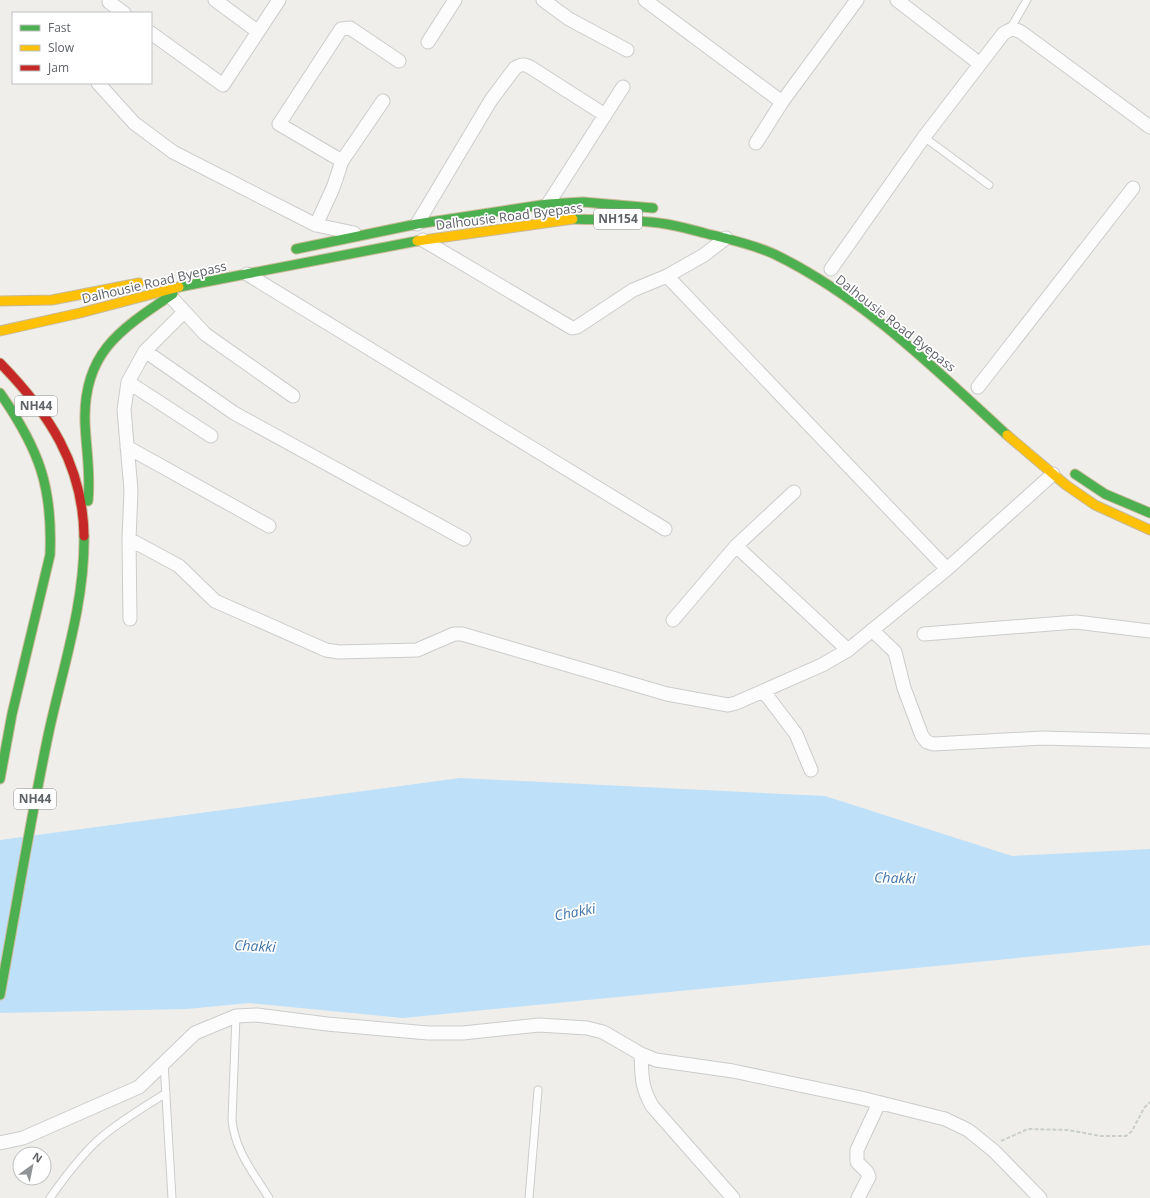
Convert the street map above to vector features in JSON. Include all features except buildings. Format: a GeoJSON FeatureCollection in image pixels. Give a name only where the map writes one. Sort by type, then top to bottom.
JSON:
{"type":"FeatureCollection","features":[{"type":"Feature","properties":{"kind":"highway","name":"NH154"},"geometry":{"type":"LineString","coordinates":[[286,251],[362,234],[417,224],[548,204],[583,202],[617,203],[660,209]]}},
{"type":"Feature","properties":{"kind":"highway","name":"Dalhousie Road Byepass"},"geometry":{"type":"LineString","coordinates":[[0,331],[80,313],[187,284],[423,240],[566,219],[597,218],[668,224],[726,238],[773,254],[811,274],[847,297],[909,346],[1053,474],[1095,505],[1150,530]]}},
{"type":"Feature","properties":{"kind":"highway"},"geometry":{"type":"LineString","coordinates":[[0,301],[34,301],[86,294],[148,281]]}},
{"type":"Feature","properties":{"kind":"highway"},"geometry":{"type":"LineString","coordinates":[[83,514],[90,487],[84,400],[87,382],[93,366],[113,338],[131,323],[187,284]]}},
{"type":"Feature","properties":{"kind":"highway","name":"NH44"},"geometry":{"type":"LineString","coordinates":[[0,363],[39,408],[66,453],[74,471],[83,514],[83,567],[77,605],[26,842],[0,995]]}},
{"type":"Feature","properties":{"kind":"highway","name":"NH44"},"geometry":{"type":"LineString","coordinates":[[0,392],[28,435],[47,485],[52,530],[50,555],[42,596],[12,714],[0,779]]}},
{"type":"Feature","properties":{"kind":"highway"},"geometry":{"type":"LineString","coordinates":[[1071,470],[1106,494],[1150,513]]}},
{"type":"Feature","properties":{"kind":"street"},"geometry":{"type":"LineString","coordinates":[[111,0],[109,2],[123,12]]}},
{"type":"Feature","properties":{"kind":"street"},"geometry":{"type":"LineString","coordinates":[[215,0],[257,32]]}},
{"type":"Feature","properties":{"kind":"street"},"geometry":{"type":"LineString","coordinates":[[152,33],[223,85],[279,0]]}},
{"type":"Feature","properties":{"kind":"street"},"geometry":{"type":"LineString","coordinates":[[428,42],[455,0]]}},
{"type":"Feature","properties":{"kind":"street"},"geometry":{"type":"LineString","coordinates":[[543,0],[569,19],[627,50]]}},
{"type":"Feature","properties":{"kind":"street"},"geometry":{"type":"LineString","coordinates":[[645,0],[782,102]]}},
{"type":"Feature","properties":{"kind":"street"},"geometry":{"type":"LineString","coordinates":[[756,143],[782,102],[857,0]]}},
{"type":"Feature","properties":{"kind":"street"},"geometry":{"type":"LineString","coordinates":[[897,0],[980,64]]}},
{"type":"Feature","properties":{"kind":"street"},"geometry":{"type":"LineString","coordinates":[[342,160],[280,124],[341,30],[344,28],[350,28],[399,61]]}},
{"type":"Feature","properties":{"kind":"street"},"geometry":{"type":"LineString","coordinates":[[831,269],[924,137],[1003,34],[1010,29],[1014,28],[1021,32],[1150,127]]}},
{"type":"Feature","properties":{"kind":"street"},"geometry":{"type":"LineString","coordinates":[[417,224],[491,100],[515,68],[519,65],[523,64],[530,66],[605,116]]}},
{"type":"Feature","properties":{"kind":"street"},"geometry":{"type":"LineString","coordinates":[[99,84],[134,123],[173,152],[316,225],[362,234]]}},
{"type":"Feature","properties":{"kind":"street"},"geometry":{"type":"LineString","coordinates":[[548,204],[623,87]]}},
{"type":"Feature","properties":{"kind":"street"},"geometry":{"type":"LineString","coordinates":[[316,225],[333,188],[342,160],[383,101]]}},
{"type":"Feature","properties":{"kind":"street"},"geometry":{"type":"LineString","coordinates":[[978,387],[1133,188]]}},
{"type":"Feature","properties":{"kind":"street"},"geometry":{"type":"LineString","coordinates":[[423,240],[572,328],[577,327],[633,290],[667,276],[704,255],[726,238]]}},
{"type":"Feature","properties":{"kind":"street"},"geometry":{"type":"LineString","coordinates":[[247,274],[665,529]]}},
{"type":"Feature","properties":{"kind":"street"},"geometry":{"type":"LineString","coordinates":[[667,276],[947,569]]}},
{"type":"Feature","properties":{"kind":"street"},"geometry":{"type":"LineString","coordinates":[[170,296],[205,334],[293,396]]}},
{"type":"Feature","properties":{"kind":"street"},"geometry":{"type":"LineString","coordinates":[[130,620],[129,539],[131,490],[124,410],[128,382],[145,351],[184,312]]}},
{"type":"Feature","properties":{"kind":"street"},"geometry":{"type":"LineString","coordinates":[[145,351],[234,413],[464,539]]}},
{"type":"Feature","properties":{"kind":"street"},"geometry":{"type":"LineString","coordinates":[[128,382],[212,436]]}},
{"type":"Feature","properties":{"kind":"street"},"geometry":{"type":"LineString","coordinates":[[127,447],[268,526]]}},
{"type":"Feature","properties":{"kind":"street"},"geometry":{"type":"LineString","coordinates":[[129,539],[179,566],[215,601],[326,650],[339,652],[417,650],[454,634],[462,634],[682,698],[728,705],[744,701],[764,692],[822,665],[848,650],[947,569],[1053,474]]}},
{"type":"Feature","properties":{"kind":"street"},"geometry":{"type":"LineString","coordinates":[[673,620],[736,546],[794,492]]}},
{"type":"Feature","properties":{"kind":"street"},"geometry":{"type":"LineString","coordinates":[[736,546],[848,650]]}},
{"type":"Feature","properties":{"kind":"street"},"geometry":{"type":"LineString","coordinates":[[924,634],[1076,622],[1150,631]]}},
{"type":"Feature","properties":{"kind":"street"},"geometry":{"type":"LineString","coordinates":[[872,630],[895,652],[904,688],[922,736],[928,742],[934,744],[1043,738],[1150,741]]}},
{"type":"Feature","properties":{"kind":"street"},"geometry":{"type":"LineString","coordinates":[[764,692],[796,734],[811,770]]}},
{"type":"Feature","properties":{"kind":"street"},"geometry":{"type":"LineString","coordinates":[[0,1143],[23,1138],[139,1087],[150,1078],[194,1033],[236,1016],[257,1015],[327,1024],[428,1033],[463,1033],[539,1025],[587,1028],[603,1032],[641,1054],[656,1060],[733,1071],[945,1119],[968,1130],[989,1146],[1040,1198]]}},
{"type":"Feature","properties":{"kind":"street"},"geometry":{"type":"LineString","coordinates":[[641,1054],[642,1086],[645,1095],[652,1106],[733,1198]]}},
{"type":"Feature","properties":{"kind":"street"},"geometry":{"type":"LineString","coordinates":[[858,1198],[869,1177],[867,1172],[857,1162],[857,1150],[879,1103]]}},
{"type":"Feature","properties":{"kind":"lane"},"geometry":{"type":"LineString","coordinates":[[1010,29],[1027,0]]}},
{"type":"Feature","properties":{"kind":"lane"},"geometry":{"type":"LineString","coordinates":[[924,137],[988,186]]}},
{"type":"Feature","properties":{"kind":"lane"},"geometry":{"type":"LineString","coordinates":[[236,1016],[232,1120],[233,1136],[244,1158],[269,1198]]}},
{"type":"Feature","properties":{"kind":"lane"},"geometry":{"type":"LineString","coordinates":[[164,1062],[172,1198]]}},
{"type":"Feature","properties":{"kind":"lane"},"geometry":{"type":"LineString","coordinates":[[529,1198],[538,1090]]}},
{"type":"Feature","properties":{"kind":"lane"},"geometry":{"type":"LineString","coordinates":[[50,1198],[80,1158],[98,1140],[118,1124],[166,1093]]}},
{"type":"Feature","properties":{"kind":"path"},"geometry":{"type":"LineString","coordinates":[[989,1146],[1028,1130],[1068,1130],[1101,1136],[1126,1136],[1132,1132],[1144,1108],[1150,1102]]}},
{"type":"Feature","properties":{"kind":"water","name":"Chakki"},"geometry":{"type":"Polygon","coordinates":[[[460,778],[825,796],[1012,856],[1150,849],[1150,945],[403,1018],[249,1003],[187,1009],[0,1013],[0,840],[460,778]]]}},
{"type":"Feature","properties":{"kind":"traffic: fast"},"geometry":{"type":"LineString","coordinates":[[296,249],[417,224],[548,204],[583,202],[653,208]]}},
{"type":"Feature","properties":{"kind":"traffic: fast"},"geometry":{"type":"LineString","coordinates":[[573,219],[654,222],[740,242],[774,254],[807,271],[868,313],[925,360],[1007,435]]}},
{"type":"Feature","properties":{"kind":"traffic: fast"},"geometry":{"type":"LineString","coordinates":[[179,287],[417,241]]}},
{"type":"Feature","properties":{"kind":"traffic: fast"},"geometry":{"type":"LineString","coordinates":[[88,501],[89,471],[85,422],[86,398],[91,377],[98,360],[122,331],[173,294]]}},
{"type":"Feature","properties":{"kind":"traffic: fast"},"geometry":{"type":"LineString","coordinates":[[0,393],[25,432],[41,470],[49,509],[50,531],[50,555],[12,714],[0,779]]}},
{"type":"Feature","properties":{"kind":"traffic: fast"},"geometry":{"type":"LineString","coordinates":[[1075,474],[1105,494],[1150,513]]}},
{"type":"Feature","properties":{"kind":"traffic: fast"},"geometry":{"type":"LineString","coordinates":[[0,995],[41,768],[77,612],[81,587],[84,536]]}},
{"type":"Feature","properties":{"kind":"traffic: slow"},"geometry":{"type":"LineString","coordinates":[[417,241],[573,219]]}},
{"type":"Feature","properties":{"kind":"traffic: slow"},"geometry":{"type":"LineString","coordinates":[[0,301],[52,300],[139,283]]}},
{"type":"Feature","properties":{"kind":"traffic: slow"},"geometry":{"type":"LineString","coordinates":[[0,331],[80,313],[179,287]]}},
{"type":"Feature","properties":{"kind":"traffic: slow"},"geometry":{"type":"LineString","coordinates":[[1007,435],[1066,485],[1095,505],[1150,530]]}},
{"type":"Feature","properties":{"kind":"traffic: jam"},"geometry":{"type":"LineString","coordinates":[[0,363],[34,401],[60,442],[70,463],[77,486],[82,510],[84,536]]}}]}
